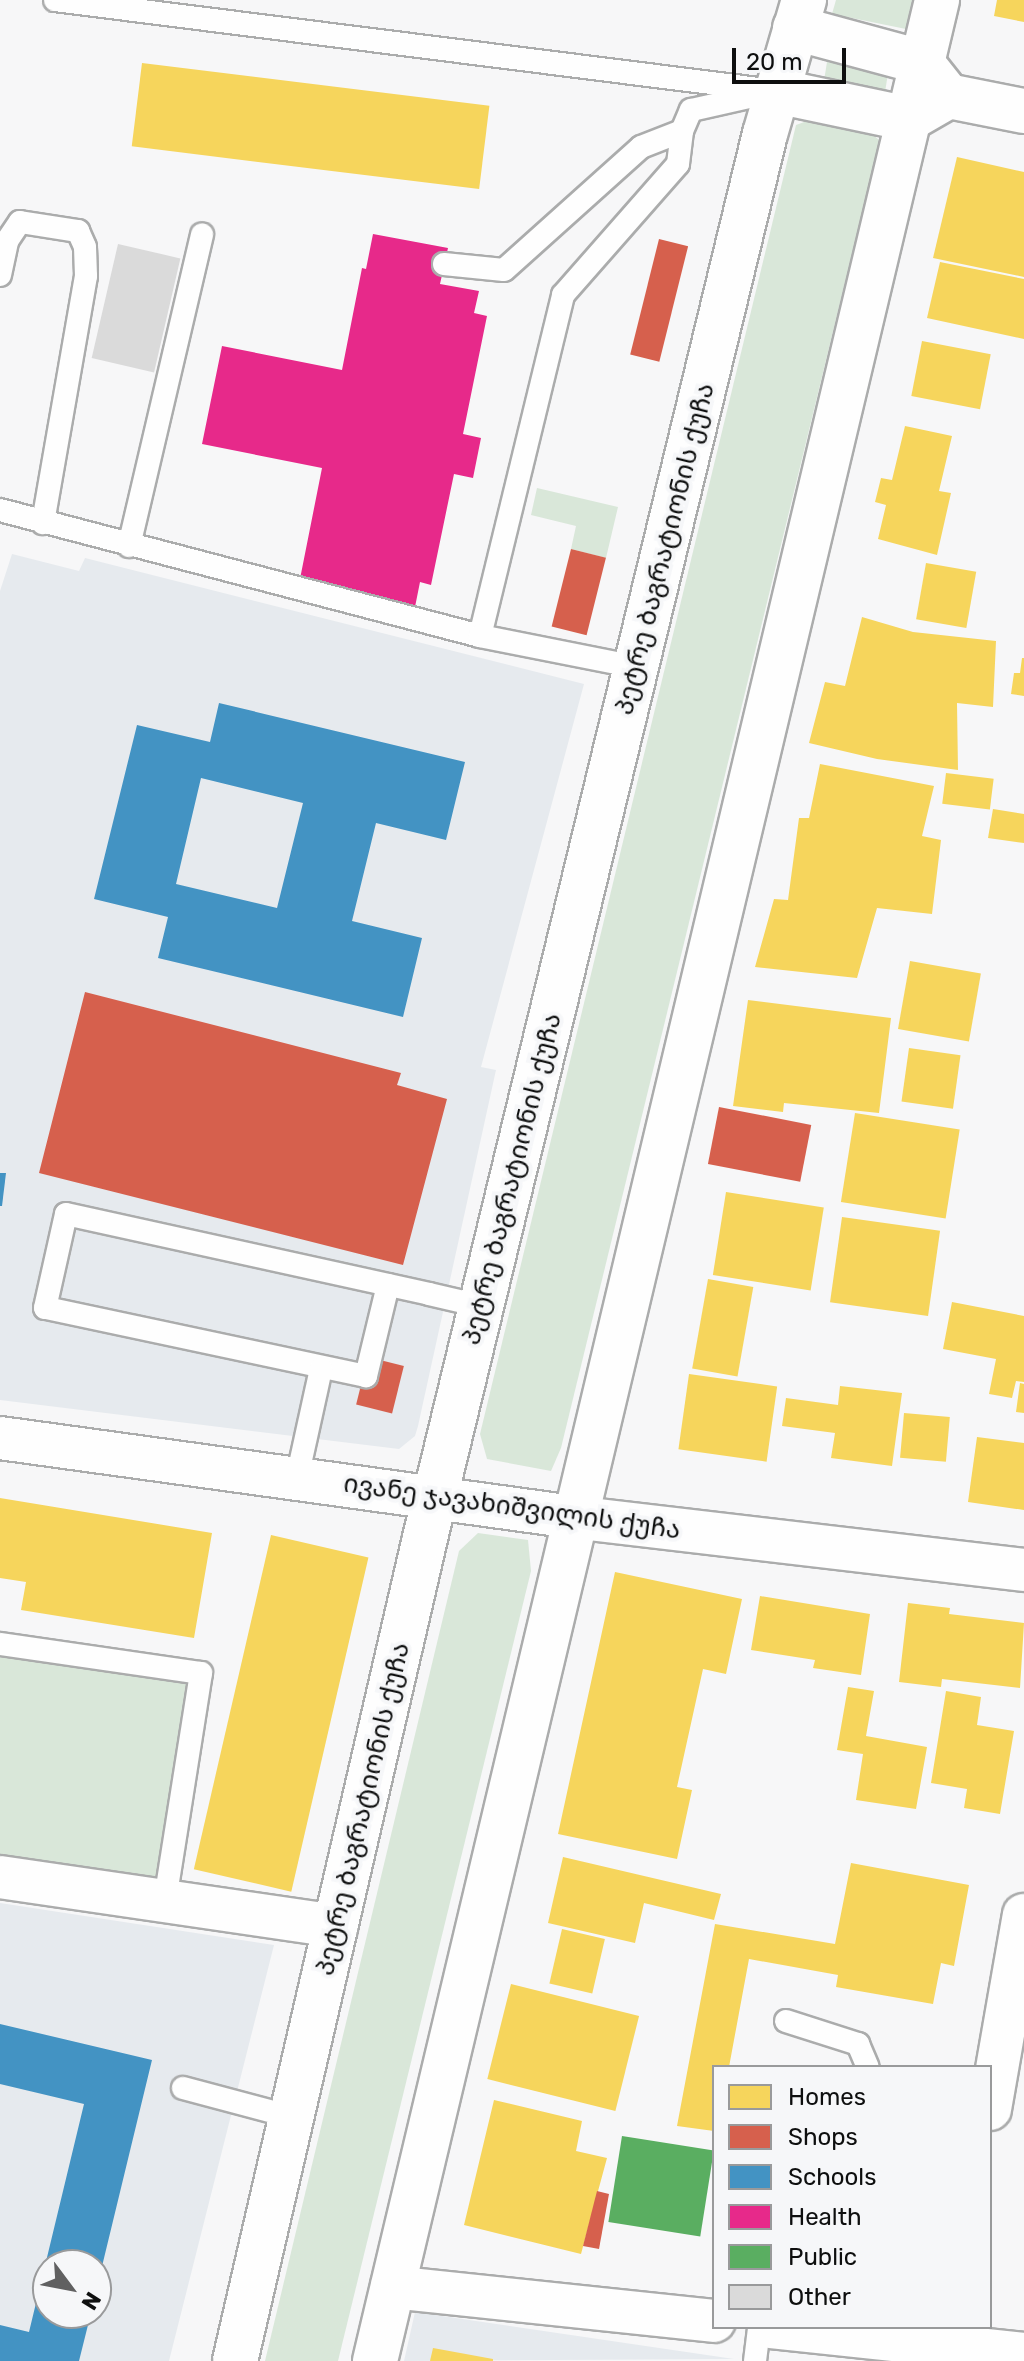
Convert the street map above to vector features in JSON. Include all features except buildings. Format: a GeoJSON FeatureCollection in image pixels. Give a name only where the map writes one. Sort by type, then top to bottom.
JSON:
{"type":"FeatureCollection","features":[{"type":"Feature","properties":{"kind":"main road"},"geometry":{"type":"LineString","coordinates":[[375,2361],[573,1517],[937,0]]}},
{"type":"Feature","properties":{"kind":"main road","name":"პეტრე ბაგრატიონის ქუჩა"},"geometry":{"type":"LineString","coordinates":[[235,2361],[435,1497],[776,91],[799,14]]}},
{"type":"Feature","properties":{"kind":"main road"},"geometry":{"type":"LineString","coordinates":[[799,14],[921,62],[948,96],[1024,111]]}},
{"type":"Feature","properties":{"kind":"main road"},"geometry":{"type":"LineString","coordinates":[[776,91],[909,119],[948,96]]}},
{"type":"Feature","properties":{"kind":"street","name":"ივანე ჯავახიშვილის ქუჩა"},"geometry":{"type":"LineString","coordinates":[[0,1438],[573,1517],[1024,1570]]}},
{"type":"Feature","properties":{"kind":"street"},"geometry":{"type":"LineString","coordinates":[[0,1877],[336,1926]]}},
{"type":"Feature","properties":{"kind":"street"},"geometry":{"type":"LineString","coordinates":[[992,2098],[1024,1915]]}},
{"type":"Feature","properties":{"kind":"street"},"geometry":{"type":"LineString","coordinates":[[392,2287],[712,2321]]}},
{"type":"Feature","properties":{"kind":"street"},"geometry":{"type":"LineString","coordinates":[[792,2329],[1024,2354]]}},
{"type":"Feature","properties":{"kind":"lane"},"geometry":{"type":"LineString","coordinates":[[55,0],[776,91]]}},
{"type":"Feature","properties":{"kind":"lane"},"geometry":{"type":"LineString","coordinates":[[480,636],[563,295],[678,164],[682,131],[691,110],[776,91]]}},
{"type":"Feature","properties":{"kind":"lane"},"geometry":{"type":"LineString","coordinates":[[444,264],[504,270],[641,147],[682,131]]}},
{"type":"Feature","properties":{"kind":"lane"},"geometry":{"type":"LineString","coordinates":[[0,275],[7,241],[20,222],[78,231],[85,247],[86,276],[43,523]]}},
{"type":"Feature","properties":{"kind":"lane"},"geometry":{"type":"LineString","coordinates":[[129,546],[202,234]]}},
{"type":"Feature","properties":{"kind":"lane"},"geometry":{"type":"LineString","coordinates":[[0,510],[480,636],[637,667]]}},
{"type":"Feature","properties":{"kind":"lane"},"geometry":{"type":"LineString","coordinates":[[388,1285],[366,1376],[321,1369],[45,1308],[66,1214],[388,1285],[481,1306]]}},
{"type":"Feature","properties":{"kind":"lane"},"geometry":{"type":"LineString","coordinates":[[297,1478],[321,1369]]}},
{"type":"Feature","properties":{"kind":"lane"},"geometry":{"type":"LineString","coordinates":[[0,1644],[201,1673],[165,1901]]}},
{"type":"Feature","properties":{"kind":"lane"},"geometry":{"type":"LineString","coordinates":[[786,2021],[858,2044],[867,2065]]}},
{"type":"Feature","properties":{"kind":"lane"},"geometry":{"type":"LineString","coordinates":[[183,2088],[292,2117]]}},
{"type":"Feature","properties":{"kind":"lane"},"geometry":{"type":"LineString","coordinates":[[755,2361],[759,2329]]}},
{"type":"Feature","properties":{"kind":"shaded area"},"geometry":{"type":"Polygon","coordinates":[[[12,554],[79,571],[85,558],[584,684],[481,1067],[496,1070],[418,1426],[415,1436],[399,1449],[0,1400],[0,591],[12,554]]]}},
{"type":"Feature","properties":{"kind":"shaded area"},"geometry":{"type":"Polygon","coordinates":[[[0,1903],[274,1945],[169,2361],[0,2361],[0,1903]]]}},
{"type":"Feature","properties":{"kind":"shaded area"},"geometry":{"type":"Polygon","coordinates":[[[415,2312],[734,2359],[404,2361],[415,2312]]]}},
{"type":"Feature","properties":{"kind":"green space"},"geometry":{"type":"Polygon","coordinates":[[[836,0],[912,0],[906,29],[832,14],[836,0]]]}},
{"type":"Feature","properties":{"kind":"green space"},"geometry":{"type":"Polygon","coordinates":[[[827,62],[888,72],[885,91],[824,82],[827,62]]]}},
{"type":"Feature","properties":{"kind":"green space"},"geometry":{"type":"Polygon","coordinates":[[[807,121],[869,131],[879,140],[877,151],[561,1448],[551,1471],[487,1459],[480,1434],[796,125],[807,121]]]}},
{"type":"Feature","properties":{"kind":"green space"},"geometry":{"type":"Polygon","coordinates":[[[537,488],[618,507],[606,558],[571,549],[576,526],[531,515],[537,488]]]}},
{"type":"Feature","properties":{"kind":"green space"},"geometry":{"type":"Polygon","coordinates":[[[478,1533],[528,1540],[531,1571],[338,2361],[265,2361],[459,1551],[478,1533]]]}},
{"type":"Feature","properties":{"kind":"green space"},"geometry":{"type":"Polygon","coordinates":[[[0,1644],[201,1673],[165,1901],[0,1877],[0,1644]]]}}]}
